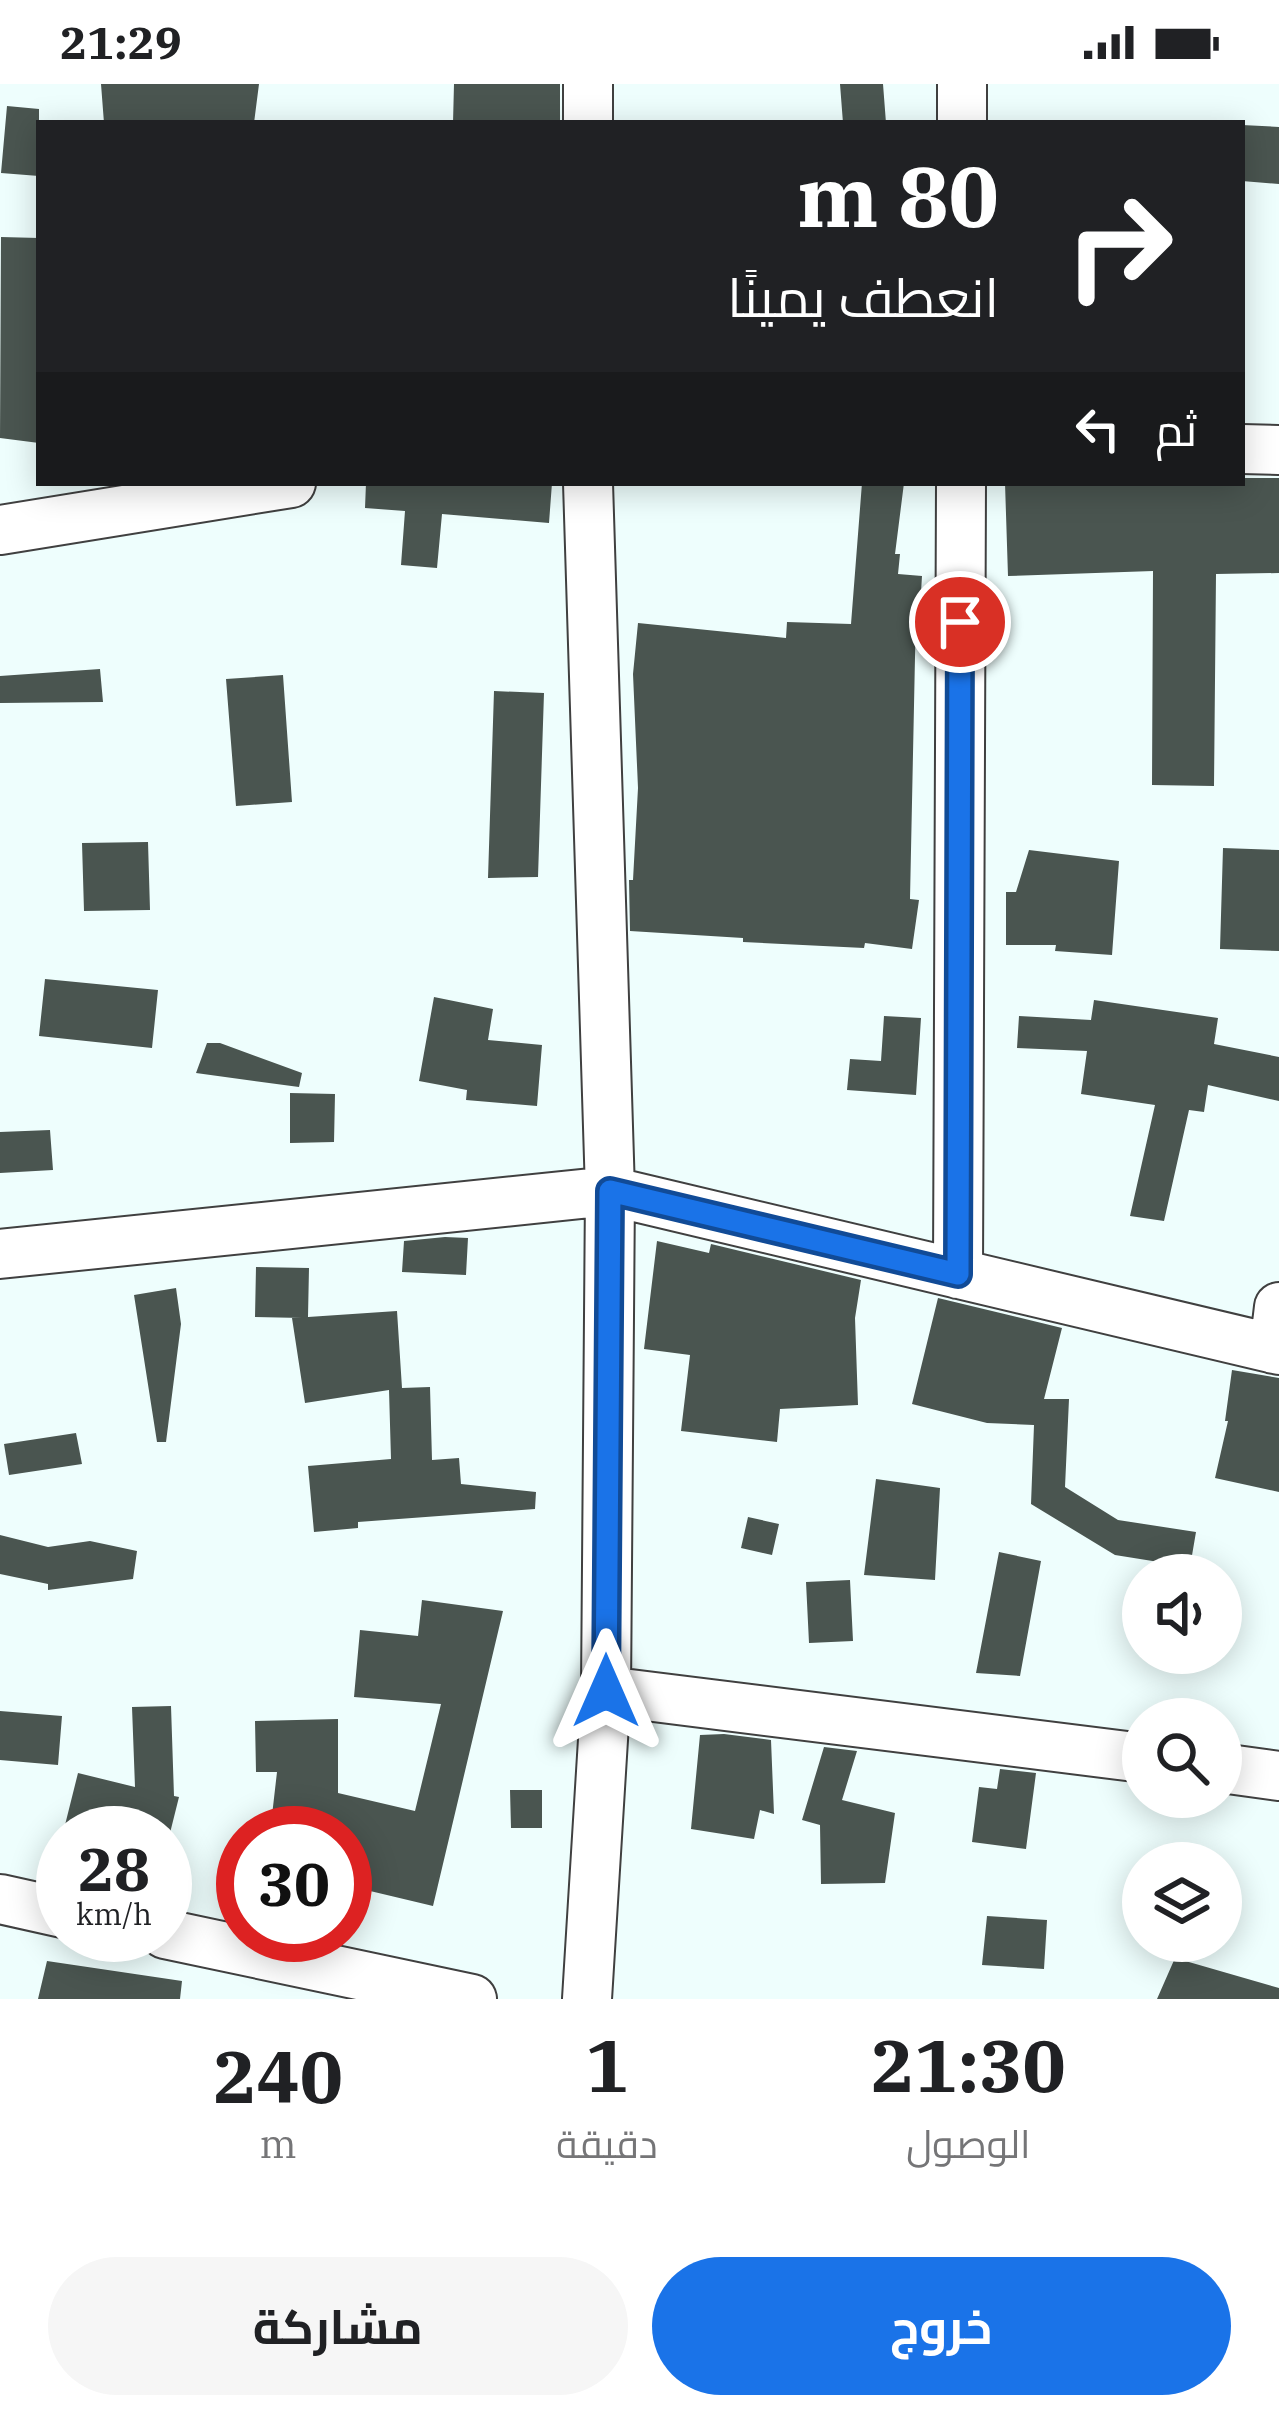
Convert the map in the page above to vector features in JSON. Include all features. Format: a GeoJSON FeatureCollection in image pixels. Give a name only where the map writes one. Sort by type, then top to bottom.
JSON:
{"type":"FeatureCollection","features":[{"type":"Feature","properties":{"kind":"street"},"geometry":{"type":"LineString","coordinates":[[588,120],[589,84]]}},
{"type":"Feature","properties":{"kind":"street"},"geometry":{"type":"LineString","coordinates":[[962,84],[962,120]]}},
{"type":"Feature","properties":{"kind":"street"},"geometry":{"type":"LineString","coordinates":[[1245,449],[1279,450]]}},
{"type":"Feature","properties":{"kind":"street"},"geometry":{"type":"LineString","coordinates":[[0,530],[273,486]]}},
{"type":"Feature","properties":{"kind":"street"},"geometry":{"type":"LineString","coordinates":[[587,1999],[606,1691],[610,1191],[588,486]]}},
{"type":"Feature","properties":{"kind":"street"},"geometry":{"type":"LineString","coordinates":[[958,1274],[961,486]]}},
{"type":"Feature","properties":{"kind":"street"},"geometry":{"type":"LineString","coordinates":[[0,1254],[610,1191],[958,1274],[1277,1335]]}},
{"type":"Feature","properties":{"kind":"street"},"geometry":{"type":"LineString","coordinates":[[606,1691],[1122,1755]]}},
{"type":"Feature","properties":{"kind":"street"},"geometry":{"type":"LineString","coordinates":[[1242,1771],[1279,1776]]}},
{"type":"Feature","properties":{"kind":"street"},"geometry":{"type":"LineString","coordinates":[[0,1899],[36,1906]]}},
{"type":"Feature","properties":{"kind":"street"},"geometry":{"type":"LineString","coordinates":[[192,1940],[472,1999]]}},
{"type":"Feature","properties":{"kind":"building"},"geometry":{"type":"Polygon","coordinates":[[[101,84],[259,84],[254,120],[104,120],[101,84]]]}},
{"type":"Feature","properties":{"kind":"building"},"geometry":{"type":"Polygon","coordinates":[[[454,84],[560,84],[560,120],[453,120],[454,84]]]}},
{"type":"Feature","properties":{"kind":"building"},"geometry":{"type":"Polygon","coordinates":[[[840,84],[883,84],[886,120],[843,120],[840,84]]]}},
{"type":"Feature","properties":{"kind":"building"},"geometry":{"type":"Polygon","coordinates":[[[7,106],[39,109],[36,176],[1,173],[7,106]]]}},
{"type":"Feature","properties":{"kind":"building"},"geometry":{"type":"Polygon","coordinates":[[[1245,125],[1279,127],[1279,184],[1245,181],[1245,125]]]}},
{"type":"Feature","properties":{"kind":"building"},"geometry":{"type":"Polygon","coordinates":[[[1,237],[36,238],[36,443],[0,438],[1,237]]]}},
{"type":"Feature","properties":{"kind":"building"},"geometry":{"type":"Polygon","coordinates":[[[1245,478],[1279,478],[1279,573],[1216,574],[1214,786],[1152,785],[1153,571],[1008,576],[1005,486],[1245,486],[1245,478]]]}},
{"type":"Feature","properties":{"kind":"building"},"geometry":{"type":"Polygon","coordinates":[[[366,486],[552,486],[549,523],[442,514],[437,568],[401,565],[405,511],[365,508],[366,486]]]}},
{"type":"Feature","properties":{"kind":"building"},"geometry":{"type":"Polygon","coordinates":[[[862,486],[904,486],[895,554],[900,554],[898,574],[922,576],[920,609],[916,609],[910,899],[919,900],[912,949],[865,943],[864,948],[743,942],[743,938],[630,931],[629,880],[633,880],[638,788],[633,674],[638,623],[786,638],[787,622],[851,624],[862,486]]]}},
{"type":"Feature","properties":{"kind":"building"},"geometry":{"type":"Polygon","coordinates":[[[100,669],[103,702],[0,703],[0,676],[100,669]]]}},
{"type":"Feature","properties":{"kind":"building"},"geometry":{"type":"Polygon","coordinates":[[[283,675],[292,802],[236,806],[226,679],[283,675]]]}},
{"type":"Feature","properties":{"kind":"building"},"geometry":{"type":"Polygon","coordinates":[[[494,691],[544,693],[538,877],[488,878],[494,691]]]}},
{"type":"Feature","properties":{"kind":"building"},"geometry":{"type":"Polygon","coordinates":[[[148,842],[150,910],[84,911],[82,843],[148,842]]]}},
{"type":"Feature","properties":{"kind":"building"},"geometry":{"type":"Polygon","coordinates":[[[1223,848],[1279,850],[1279,951],[1220,949],[1223,848]]]}},
{"type":"Feature","properties":{"kind":"building"},"geometry":{"type":"Polygon","coordinates":[[[1029,850],[1119,861],[1112,955],[1055,951],[1056,945],[1006,945],[1006,892],[1016,892],[1029,850]]]}},
{"type":"Feature","properties":{"kind":"building"},"geometry":{"type":"Polygon","coordinates":[[[45,979],[158,990],[152,1048],[39,1036],[45,979]]]}},
{"type":"Feature","properties":{"kind":"building"},"geometry":{"type":"Polygon","coordinates":[[[434,997],[493,1009],[488,1040],[542,1045],[537,1106],[466,1100],[467,1090],[419,1081],[434,997]]]}},
{"type":"Feature","properties":{"kind":"building"},"geometry":{"type":"Polygon","coordinates":[[[1094,1000],[1218,1018],[1214,1044],[1279,1057],[1279,1101],[1208,1085],[1204,1112],[1189,1110],[1164,1221],[1130,1216],[1155,1105],[1081,1094],[1087,1051],[1017,1048],[1019,1016],[1091,1020],[1094,1000]]]}},
{"type":"Feature","properties":{"kind":"building"},"geometry":{"type":"Polygon","coordinates":[[[884,1016],[921,1018],[916,1095],[847,1090],[850,1059],[881,1061],[884,1016]]]}},
{"type":"Feature","properties":{"kind":"building"},"geometry":{"type":"Polygon","coordinates":[[[207,1043],[220,1043],[302,1073],[299,1087],[196,1073],[207,1043]]]}},
{"type":"Feature","properties":{"kind":"building"},"geometry":{"type":"Polygon","coordinates":[[[290,1093],[335,1094],[334,1142],[290,1143],[290,1093]]]}},
{"type":"Feature","properties":{"kind":"building"},"geometry":{"type":"Polygon","coordinates":[[[50,1130],[53,1170],[0,1173],[0,1132],[50,1130]]]}},
{"type":"Feature","properties":{"kind":"building"},"geometry":{"type":"Polygon","coordinates":[[[468,1238],[466,1275],[402,1272],[404,1241],[468,1238]]]}},
{"type":"Feature","properties":{"kind":"building"},"geometry":{"type":"Polygon","coordinates":[[[657,1241],[709,1253],[711,1244],[861,1280],[855,1318],[858,1405],[780,1409],[777,1442],[681,1431],[690,1355],[644,1349],[657,1241]]]}},
{"type":"Feature","properties":{"kind":"building"},"geometry":{"type":"Polygon","coordinates":[[[256,1267],[309,1268],[308,1317],[397,1311],[402,1388],[430,1387],[432,1460],[459,1458],[461,1484],[536,1492],[535,1509],[358,1522],[358,1528],[314,1532],[308,1466],[391,1459],[389,1390],[305,1403],[292,1318],[302,1318],[255,1317],[256,1267]]]}},
{"type":"Feature","properties":{"kind":"building"},"geometry":{"type":"Polygon","coordinates":[[[176,1288],[181,1324],[166,1442],[157,1442],[134,1295],[176,1288]]]}},
{"type":"Feature","properties":{"kind":"building"},"geometry":{"type":"Polygon","coordinates":[[[938,1298],[1062,1328],[1044,1399],[1069,1399],[1065,1487],[1118,1520],[1196,1532],[1192,1554],[1115,1555],[1031,1504],[1034,1425],[987,1423],[912,1404],[938,1298]]]}},
{"type":"Feature","properties":{"kind":"building"},"geometry":{"type":"Polygon","coordinates":[[[1232,1370],[1279,1378],[1279,1492],[1215,1478],[1228,1421],[1232,1370]]]}},
{"type":"Feature","properties":{"kind":"building"},"geometry":{"type":"Polygon","coordinates":[[[76,1433],[82,1464],[9,1475],[4,1444],[76,1433]]]}},
{"type":"Feature","properties":{"kind":"building"},"geometry":{"type":"Polygon","coordinates":[[[876,1479],[940,1488],[935,1580],[864,1575],[876,1479]]]}},
{"type":"Feature","properties":{"kind":"building"},"geometry":{"type":"Polygon","coordinates":[[[748,1517],[779,1524],[772,1555],[741,1548],[748,1517]]]}},
{"type":"Feature","properties":{"kind":"building"},"geometry":{"type":"Polygon","coordinates":[[[0,1535],[48,1547],[90,1541],[137,1551],[133,1579],[48,1590],[48,1584],[0,1574],[0,1535]]]}},
{"type":"Feature","properties":{"kind":"building"},"geometry":{"type":"Polygon","coordinates":[[[999,1552],[1041,1561],[1020,1676],[976,1673],[999,1552]]]}},
{"type":"Feature","properties":{"kind":"building"},"geometry":{"type":"Polygon","coordinates":[[[850,1580],[853,1641],[809,1643],[806,1582],[850,1580]]]}},
{"type":"Feature","properties":{"kind":"building"},"geometry":{"type":"Polygon","coordinates":[[[422,1600],[503,1611],[433,1906],[372,1891],[372,1806],[273,1806],[277,1772],[256,1772],[255,1721],[338,1719],[338,1793],[415,1811],[441,1704],[354,1697],[360,1630],[418,1636],[422,1600]]]}},
{"type":"Feature","properties":{"kind":"building"},"geometry":{"type":"Polygon","coordinates":[[[171,1706],[177,1806],[70,1806],[78,1773],[135,1787],[132,1707],[171,1706]]]}},
{"type":"Feature","properties":{"kind":"building"},"geometry":{"type":"Polygon","coordinates":[[[0,1711],[62,1716],[58,1765],[0,1760],[0,1711]]]}},
{"type":"Feature","properties":{"kind":"building"},"geometry":{"type":"Polygon","coordinates":[[[700,1735],[771,1740],[774,1814],[760,1810],[754,1839],[691,1829],[700,1735]]]}},
{"type":"Feature","properties":{"kind":"building"},"geometry":{"type":"Polygon","coordinates":[[[824,1747],[857,1751],[842,1800],[895,1813],[885,1883],[821,1884],[820,1825],[802,1820],[824,1747]]]}},
{"type":"Feature","properties":{"kind":"building"},"geometry":{"type":"Polygon","coordinates":[[[1000,1769],[1036,1773],[1026,1849],[972,1842],[979,1787],[997,1789],[1000,1769]]]}},
{"type":"Feature","properties":{"kind":"building"},"geometry":{"type":"Polygon","coordinates":[[[510,1790],[542,1790],[542,1828],[511,1828],[510,1790]]]}},
{"type":"Feature","properties":{"kind":"building"},"geometry":{"type":"Polygon","coordinates":[[[987,1916],[1047,1920],[1044,1969],[982,1965],[987,1916]]]}},
{"type":"Feature","properties":{"kind":"building"},"geometry":{"type":"Polygon","coordinates":[[[47,1962],[182,1981],[180,1999],[38,1999],[47,1962]]]}},
{"type":"Feature","properties":{"kind":"building"},"geometry":{"type":"Polygon","coordinates":[[[1173,1962],[1189,1962],[1279,1988],[1279,1999],[1157,1999],[1173,1962]]]}},
{"type":"Feature","properties":{"kind":"route"},"geometry":{"type":"LineString","coordinates":[[606,1691],[610,1191],[958,1274],[960,622]]}}]}
